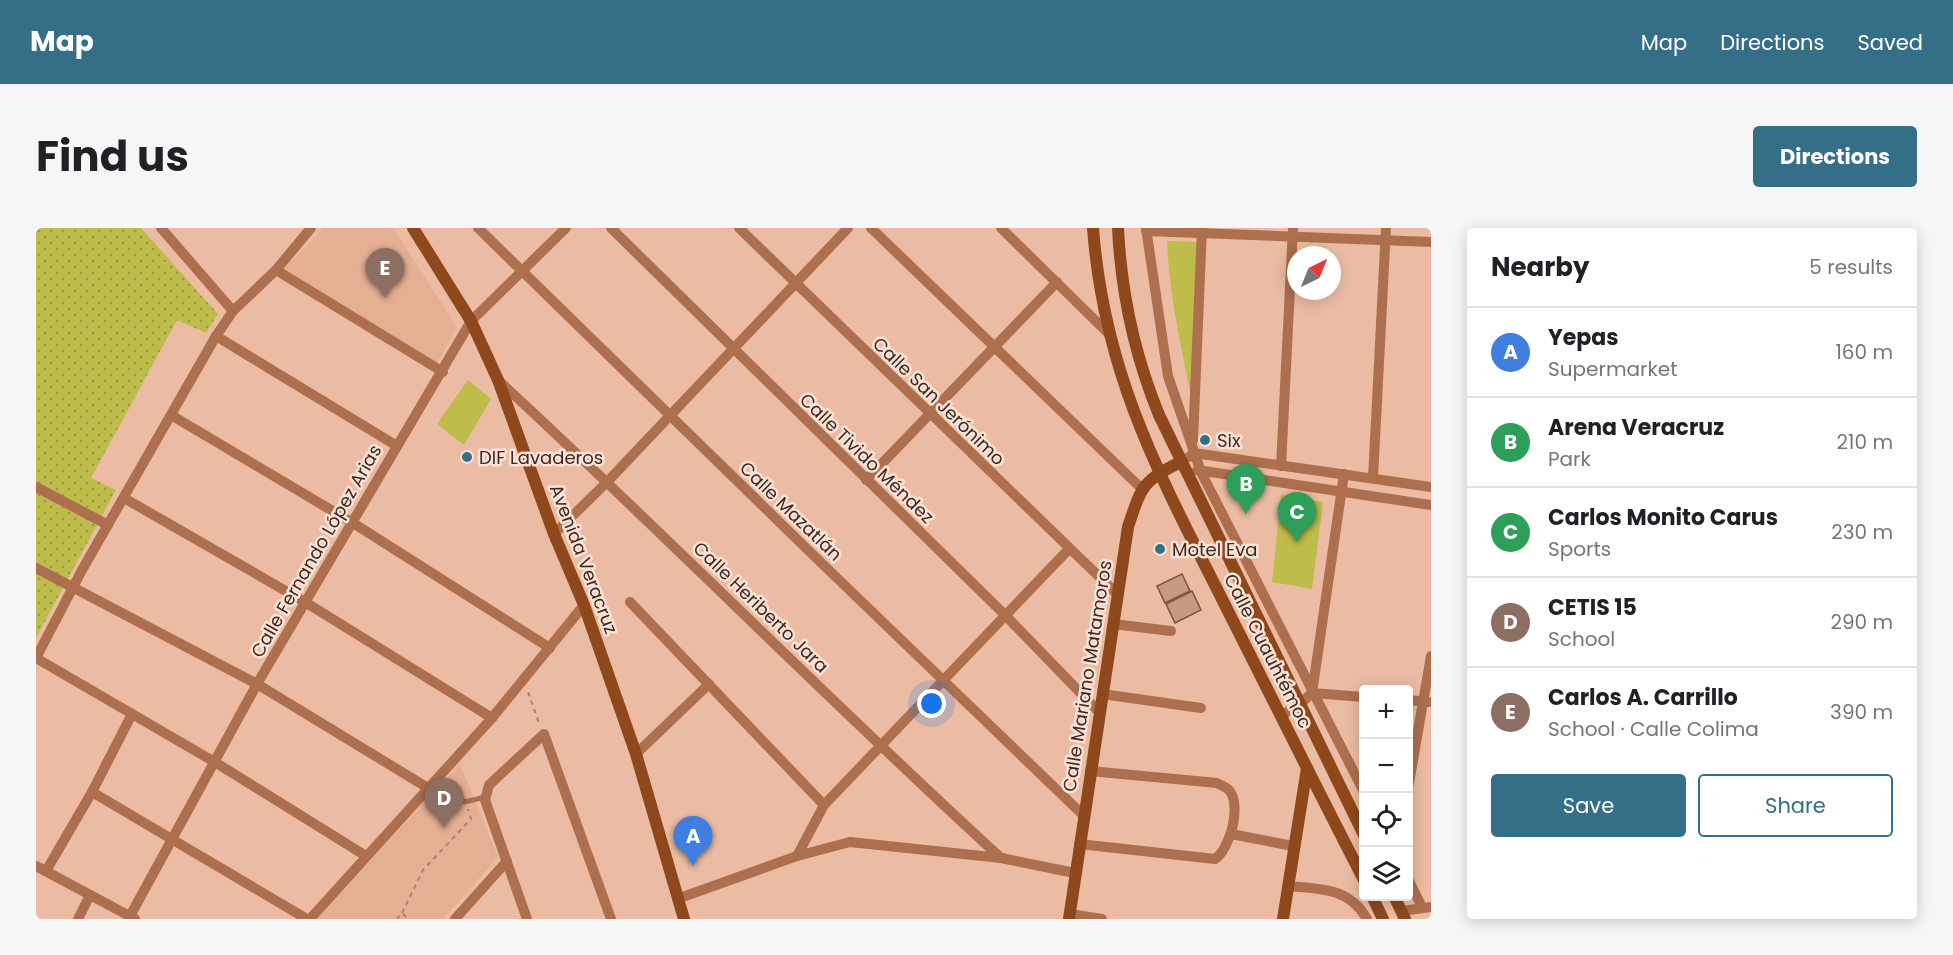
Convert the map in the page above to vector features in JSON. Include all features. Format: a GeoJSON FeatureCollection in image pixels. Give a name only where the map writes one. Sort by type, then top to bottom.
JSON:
{"type":"FeatureCollection","features":[{"type":"Feature","properties":{"kind":"main road","name":"Avenida Veracruz"},"geometry":{"type":"LineString","coordinates":[[413,228],[471,321],[498,380],[554,534],[584,605],[636,753],[684,919]]}},
{"type":"Feature","properties":{"kind":"main road","name":"Calle Cuauhtémoc"},"geometry":{"type":"LineString","coordinates":[[1093,228],[1108,333],[1120,376],[1159,472],[1359,870]]}},
{"type":"Feature","properties":{"kind":"main road","name":"Calle Cuauhtémoc"},"geometry":{"type":"LineString","coordinates":[[1118,228],[1124,282],[1144,377],[1181,462],[1359,825]]}},
{"type":"Feature","properties":{"kind":"main road","name":"Calle Mariano Matamoros"},"geometry":{"type":"LineString","coordinates":[[1069,917],[1128,527],[1141,488],[1159,472],[1181,462]]}},
{"type":"Feature","properties":{"kind":"main road"},"geometry":{"type":"LineString","coordinates":[[1283,919],[1307,768]]}},
{"type":"Feature","properties":{"kind":"main road"},"geometry":{"type":"LineString","coordinates":[[1374,901],[1383,919]]}},
{"type":"Feature","properties":{"kind":"main road"},"geometry":{"type":"LineString","coordinates":[[1396,901],[1403,915]]}},
{"type":"Feature","properties":{"kind":"street"},"geometry":{"type":"LineString","coordinates":[[161,228],[233,311]]}},
{"type":"Feature","properties":{"kind":"street"},"geometry":{"type":"LineString","coordinates":[[310,228],[276,270],[233,311],[216,336],[73,587],[36,658],[213,761],[366,856]]}},
{"type":"Feature","properties":{"kind":"street","name":"Calle Mazatlán"},"geometry":{"type":"LineString","coordinates":[[478,228],[943,682],[1083,815]]}},
{"type":"Feature","properties":{"kind":"street","name":"Calle Fernando López Arias"},"geometry":{"type":"LineString","coordinates":[[132,918],[213,761],[471,321],[566,228]]}},
{"type":"Feature","properties":{"kind":"street","name":"Calle Tivido Méndez"},"geometry":{"type":"LineString","coordinates":[[611,228],[1006,616],[1099,712]]}},
{"type":"Feature","properties":{"kind":"street","name":"Calle San Jerónimo"},"geometry":{"type":"LineString","coordinates":[[739,228],[1068,550],[1117,594]]}},
{"type":"Feature","properties":{"kind":"street"},"geometry":{"type":"LineString","coordinates":[[554,534],[608,481],[848,228]]}},
{"type":"Feature","properties":{"kind":"street"},"geometry":{"type":"LineString","coordinates":[[871,228],[994,350],[1141,488]]}},
{"type":"Feature","properties":{"kind":"street"},"geometry":{"type":"LineString","coordinates":[[1001,228],[1108,333]]}},
{"type":"Feature","properties":{"kind":"street"},"geometry":{"type":"LineString","coordinates":[[1373,478],[1386,228]]}},
{"type":"Feature","properties":{"kind":"street"},"geometry":{"type":"LineString","coordinates":[[1359,782],[1201,472],[1168,376],[1146,229],[1293,232],[1431,242]]}},
{"type":"Feature","properties":{"kind":"street"},"geometry":{"type":"LineString","coordinates":[[1202,231],[1193,451],[1181,462],[1201,472],[1431,505]]}},
{"type":"Feature","properties":{"kind":"street"},"geometry":{"type":"LineString","coordinates":[[1281,466],[1293,232]]}},
{"type":"Feature","properties":{"kind":"street"},"geometry":{"type":"LineString","coordinates":[[276,270],[443,372]]}},
{"type":"Feature","properties":{"kind":"street"},"geometry":{"type":"LineString","coordinates":[[866,480],[994,350],[1057,282]]}},
{"type":"Feature","properties":{"kind":"street"},"geometry":{"type":"LineString","coordinates":[[216,336],[396,446]]}},
{"type":"Feature","properties":{"kind":"street","name":"Calle Heriberto Jara"},"geometry":{"type":"LineString","coordinates":[[498,380],[608,481],[879,747],[1001,858]]}},
{"type":"Feature","properties":{"kind":"street"},"geometry":{"type":"LineString","coordinates":[[171,415],[352,523],[550,648]]}},
{"type":"Feature","properties":{"kind":"street"},"geometry":{"type":"LineString","coordinates":[[1193,451],[1431,487]]}},
{"type":"Feature","properties":{"kind":"street"},"geometry":{"type":"LineString","coordinates":[[1280,716],[1299,705],[1312,693],[1344,474]]}},
{"type":"Feature","properties":{"kind":"street"},"geometry":{"type":"LineString","coordinates":[[36,487],[108,525]]}},
{"type":"Feature","properties":{"kind":"street"},"geometry":{"type":"LineString","coordinates":[[124,498],[305,602],[492,718]]}},
{"type":"Feature","properties":{"kind":"street"},"geometry":{"type":"LineString","coordinates":[[797,856],[824,805],[1068,550]]}},
{"type":"Feature","properties":{"kind":"street"},"geometry":{"type":"LineString","coordinates":[[36,568],[257,684],[428,788]]}},
{"type":"Feature","properties":{"kind":"street"},"geometry":{"type":"LineString","coordinates":[[630,602],[824,805]]}},
{"type":"Feature","properties":{"kind":"street"},"geometry":{"type":"LineString","coordinates":[[92,792],[308,919],[492,718],[584,605]]}},
{"type":"Feature","properties":{"kind":"street"},"geometry":{"type":"LineString","coordinates":[[1113,624],[1171,631]]}},
{"type":"Feature","properties":{"kind":"street"},"geometry":{"type":"LineString","coordinates":[[1413,767],[1428,702],[1431,657]]}},
{"type":"Feature","properties":{"kind":"street"},"geometry":{"type":"LineString","coordinates":[[636,753],[709,684]]}},
{"type":"Feature","properties":{"kind":"street"},"geometry":{"type":"LineString","coordinates":[[1312,693],[1359,697]]}},
{"type":"Feature","properties":{"kind":"street"},"geometry":{"type":"LineString","coordinates":[[1102,694],[1201,708]]}},
{"type":"Feature","properties":{"kind":"street"},"geometry":{"type":"LineString","coordinates":[[1413,700],[1428,702]]}},
{"type":"Feature","properties":{"kind":"street"},"geometry":{"type":"LineString","coordinates":[[132,714],[92,792],[41,868],[132,918]]}},
{"type":"Feature","properties":{"kind":"street"},"geometry":{"type":"LineString","coordinates":[[527,919],[485,795],[489,785],[544,734],[611,919]]}},
{"type":"Feature","properties":{"kind":"street"},"geometry":{"type":"LineString","coordinates":[[1079,844],[1215,859],[1223,854],[1231,834],[1234,800],[1228,790],[1217,783],[1090,771]]}},
{"type":"Feature","properties":{"kind":"street"},"geometry":{"type":"LineString","coordinates":[[1231,834],[1293,846]]}},
{"type":"Feature","properties":{"kind":"street"},"geometry":{"type":"LineString","coordinates":[[677,899],[797,856],[850,842],[1001,858],[1075,873]]}},
{"type":"Feature","properties":{"kind":"street"},"geometry":{"type":"LineString","coordinates":[[454,919],[507,861]]}},
{"type":"Feature","properties":{"kind":"street"},"geometry":{"type":"LineString","coordinates":[[1288,886],[1337,891],[1352,900],[1367,919]]}},
{"type":"Feature","properties":{"kind":"street"},"geometry":{"type":"LineString","coordinates":[[1403,915],[1427,907],[1413,886]]}},
{"type":"Feature","properties":{"kind":"street"},"geometry":{"type":"LineString","coordinates":[[78,919],[90,895]]}},
{"type":"Feature","properties":{"kind":"street"},"geometry":{"type":"LineString","coordinates":[[1069,917],[1102,919]]}},
{"type":"Feature","properties":{"kind":"lane"},"geometry":{"type":"LineString","coordinates":[[450,788],[465,802],[485,795]]}},
{"type":"Feature","properties":{"kind":"path"},"geometry":{"type":"LineString","coordinates":[[523,680],[544,734]]}},
{"type":"Feature","properties":{"kind":"path"},"geometry":{"type":"LineString","coordinates":[[397,919],[402,914],[423,870],[471,819],[465,802]]}},
{"type":"Feature","properties":{"kind":"path"},"geometry":{"type":"LineString","coordinates":[[402,914],[408,919]]}},
{"type":"Feature","properties":{"kind":"shaded area"},"geometry":{"type":"Polygon","coordinates":[[[36,228],[141,228],[218,314],[206,333],[177,320],[91,478],[116,490],[36,638],[36,228]]]}},
{"type":"Feature","properties":{"kind":"shaded area"},"geometry":{"type":"Polygon","coordinates":[[[324,228],[393,228],[457,327],[437,363],[284,269],[324,228]]]}},
{"type":"Feature","properties":{"kind":"shaded area"},"geometry":{"type":"Polygon","coordinates":[[[1167,241],[1200,242],[1191,397],[1173,300],[1167,241]]]}},
{"type":"Feature","properties":{"kind":"shaded area"},"geometry":{"type":"Polygon","coordinates":[[[468,380],[491,399],[464,445],[437,424],[468,380]]]}},
{"type":"Feature","properties":{"kind":"shaded area"},"geometry":{"type":"Polygon","coordinates":[[[1281,495],[1323,502],[1312,589],[1272,582],[1281,495]]]}},
{"type":"Feature","properties":{"kind":"shaded area"},"geometry":{"type":"Polygon","coordinates":[[[460,764],[498,857],[443,919],[317,919],[460,764]]]}},
{"type":"Feature","properties":{"kind":"building"},"geometry":{"type":"Polygon","coordinates":[[[1182,574],[1190,591],[1165,603],[1157,586],[1182,574]]]}},
{"type":"Feature","properties":{"kind":"building"},"geometry":{"type":"Polygon","coordinates":[[[1192,591],[1201,610],[1175,623],[1166,604],[1192,591]]]}},
{"type":"Feature","properties":{"kind":"place","name":"Carlos A. Carrillo"},"geometry":{"type":"Point","coordinates":[385,298]}},
{"type":"Feature","properties":{"kind":"place","name":"Six"},"geometry":{"type":"Point","coordinates":[1205,440]}},
{"type":"Feature","properties":{"kind":"place","name":"DIF Lavaderos"},"geometry":{"type":"Point","coordinates":[467,457]}},
{"type":"Feature","properties":{"kind":"place","name":"Arena Veracruz"},"geometry":{"type":"Point","coordinates":[1246,514]}},
{"type":"Feature","properties":{"kind":"place","name":"Carlos Monito Carus"},"geometry":{"type":"Point","coordinates":[1297,542]}},
{"type":"Feature","properties":{"kind":"place","name":"Motel Eva"},"geometry":{"type":"Point","coordinates":[1160,549]}},
{"type":"Feature","properties":{"kind":"place","name":"CETIS 15"},"geometry":{"type":"Point","coordinates":[444,828]}},
{"type":"Feature","properties":{"kind":"place","name":"Yepas"},"geometry":{"type":"Point","coordinates":[693,866]}}]}
